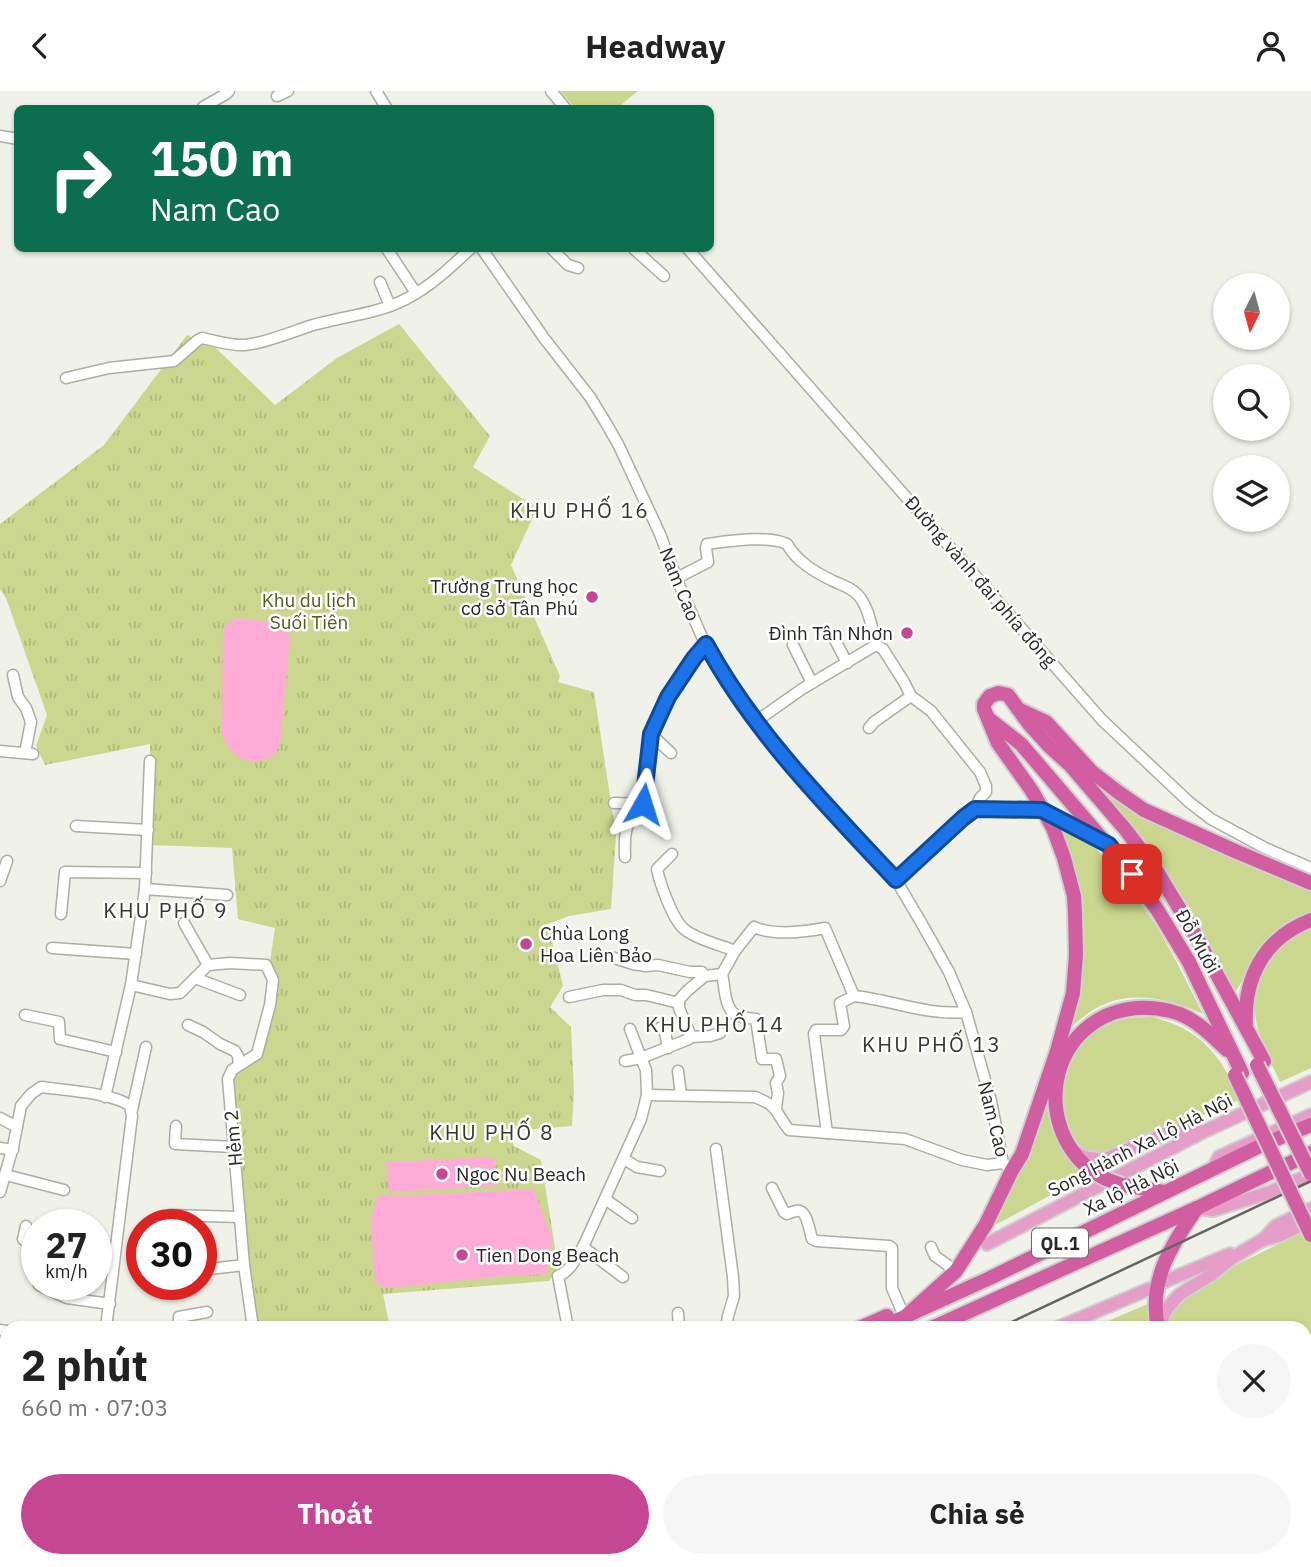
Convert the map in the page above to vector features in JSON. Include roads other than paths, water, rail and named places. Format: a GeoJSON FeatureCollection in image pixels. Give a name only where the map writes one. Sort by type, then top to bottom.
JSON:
{"type":"FeatureCollection","features":[{"type":"Feature","properties":{"kind":"highway","name":"Đỗ Mười"},"geometry":{"type":"LineString","coordinates":[[1238,1074],[1219,1043],[1167,937],[1131,885],[1092,835],[1014,747],[990,724],[984,704],[994,693],[1008,695],[1029,724],[1070,765],[1155,868],[1196,936],[1247,1031],[1260,1063]]}},
{"type":"Feature","properties":{"kind":"highway"},"geometry":{"type":"LineString","coordinates":[[1018,709],[1046,722],[1092,772],[1144,810],[1311,883]]}},
{"type":"Feature","properties":{"kind":"highway","name":"Đỗ Mười"},"geometry":{"type":"LineString","coordinates":[[990,724],[1021,744],[1132,874],[1175,937],[1201,985],[1234,1057],[1238,1074]]}},
{"type":"Feature","properties":{"kind":"highway"},"geometry":{"type":"LineString","coordinates":[[903,1313],[926,1298],[956,1271],[986,1224],[1063,1019],[1071,969],[1069,896],[1042,810],[998,743],[990,724]]}},
{"type":"Feature","properties":{"kind":"highway","name":"Đỗ Mười"},"geometry":{"type":"LineString","coordinates":[[1050,747],[1153,876],[1177,913],[1260,1063]]}},
{"type":"Feature","properties":{"kind":"highway"},"geometry":{"type":"LineString","coordinates":[[1042,810],[1109,845]]}},
{"type":"Feature","properties":{"kind":"highway"},"geometry":{"type":"LineString","coordinates":[[1250,1049],[1246,1000],[1257,968],[1266,951],[1279,938],[1311,920]]}},
{"type":"Feature","properties":{"kind":"highway"},"geometry":{"type":"LineString","coordinates":[[1164,1192],[1122,1185],[1106,1179],[1075,1157],[1063,1138],[1056,1114],[1057,1084],[1065,1056],[1083,1030],[1096,1020],[1127,1009],[1157,1008],[1195,1022],[1234,1057]]}},
{"type":"Feature","properties":{"kind":"highway"},"geometry":{"type":"LineString","coordinates":[[947,1321],[1311,1154],[1260,1063]]}},
{"type":"Feature","properties":{"kind":"highway"},"geometry":{"type":"LineString","coordinates":[[1260,1063],[1311,1174]]}},
{"type":"Feature","properties":{"kind":"highway"},"geometry":{"type":"LineString","coordinates":[[1238,1074],[1311,1214]]}},
{"type":"Feature","properties":{"kind":"highway"},"geometry":{"type":"LineString","coordinates":[[1238,1074],[1311,1235]]}},
{"type":"Feature","properties":{"kind":"highway","name":"Xa lộ Hà Nội"},"geometry":{"type":"LineString","coordinates":[[880,1321],[990,1278],[1262,1145],[1311,1125]]}},
{"type":"Feature","properties":{"kind":"highway"},"geometry":{"type":"LineString","coordinates":[[1158,1321],[1158,1280],[1176,1238],[1197,1208]]}},
{"type":"Feature","properties":{"kind":"highway","name":"Xa lộ Hà Nội"},"geometry":{"type":"LineString","coordinates":[[926,1298],[973,1276],[990,1278]]}},
{"type":"Feature","properties":{"kind":"highway","name":"Xa lộ Hà Nội"},"geometry":{"type":"LineString","coordinates":[[891,1321],[903,1313]]}},
{"type":"Feature","properties":{"kind":"main road","name":"Song Hành Xa Lộ Hà Nội"},"geometry":{"type":"LineString","coordinates":[[987,1244],[1205,1131],[1311,1082]]}},
{"type":"Feature","properties":{"kind":"main road","name":"Xa lộ Hà Nội"},"geometry":{"type":"LineString","coordinates":[[1213,1169],[1219,1157],[1311,1115]]}},
{"type":"Feature","properties":{"kind":"main road"},"geometry":{"type":"LineString","coordinates":[[1069,1148],[1083,1157],[1103,1160],[1172,1131],[1205,1131]]}},
{"type":"Feature","properties":{"kind":"main road"},"geometry":{"type":"LineString","coordinates":[[1197,1208],[1213,1210],[1271,1192],[1311,1174]]}},
{"type":"Feature","properties":{"kind":"main road"},"geometry":{"type":"LineString","coordinates":[[1161,1321],[1168,1307],[1180,1294],[1264,1239],[1276,1226],[1311,1209]]}},
{"type":"Feature","properties":{"kind":"main road"},"geometry":{"type":"LineString","coordinates":[[1166,1281],[1311,1221]]}},
{"type":"Feature","properties":{"kind":"main road"},"geometry":{"type":"LineString","coordinates":[[1074,1321],[1149,1289]]}},
{"type":"Feature","properties":{"kind":"street"},"geometry":{"type":"LineString","coordinates":[[207,105],[229,91]]}},
{"type":"Feature","properties":{"kind":"street"},"geometry":{"type":"LineString","coordinates":[[277,96],[288,91]]}},
{"type":"Feature","properties":{"kind":"street"},"geometry":{"type":"LineString","coordinates":[[551,91],[563,105]]}},
{"type":"Feature","properties":{"kind":"street"},"geometry":{"type":"LineString","coordinates":[[389,252],[415,293]]}},
{"type":"Feature","properties":{"kind":"street"},"geometry":{"type":"LineString","coordinates":[[66,378],[109,368],[174,361],[202,338],[231,345],[248,345],[318,323],[381,310],[408,298],[450,268],[467,252]]}},
{"type":"Feature","properties":{"kind":"street","name":"Nam Cao"},"geometry":{"type":"LineString","coordinates":[[484,252],[606,423],[660,534],[706,644],[741,702],[801,778],[896,880],[949,972],[966,1011],[1007,1166]]}},
{"type":"Feature","properties":{"kind":"street"},"geometry":{"type":"LineString","coordinates":[[555,252],[568,265],[578,268]]}},
{"type":"Feature","properties":{"kind":"street"},"geometry":{"type":"LineString","coordinates":[[637,252],[664,277]]}},
{"type":"Feature","properties":{"kind":"street","name":"Đường vành đai phía đông"},"geometry":{"type":"LineString","coordinates":[[691,252],[1102,720],[1189,802],[1211,819],[1265,848],[1311,868]]}},
{"type":"Feature","properties":{"kind":"street"},"geometry":{"type":"LineString","coordinates":[[380,282],[390,306]]}},
{"type":"Feature","properties":{"kind":"street"},"geometry":{"type":"LineString","coordinates":[[677,578],[708,562],[707,544],[779,540],[788,544],[799,560],[859,595],[868,613],[876,645],[883,649],[911,696],[931,711],[980,772],[986,786],[986,792],[979,798],[975,809],[896,880]]}},
{"type":"Feature","properties":{"kind":"street"},"geometry":{"type":"LineString","coordinates":[[832,634],[847,663]]}},
{"type":"Feature","properties":{"kind":"street"},"geometry":{"type":"LineString","coordinates":[[625,857],[627,824],[643,804],[651,734],[668,697],[706,644]]}},
{"type":"Feature","properties":{"kind":"street"},"geometry":{"type":"LineString","coordinates":[[793,645],[812,683]]}},
{"type":"Feature","properties":{"kind":"street"},"geometry":{"type":"LineString","coordinates":[[755,722],[812,683],[876,645]]}},
{"type":"Feature","properties":{"kind":"street"},"geometry":{"type":"LineString","coordinates":[[0,751],[29,754],[31,722],[18,697],[13,675]]}},
{"type":"Feature","properties":{"kind":"street"},"geometry":{"type":"LineString","coordinates":[[869,728],[911,696]]}},
{"type":"Feature","properties":{"kind":"street"},"geometry":{"type":"LineString","coordinates":[[651,734],[671,753]]}},
{"type":"Feature","properties":{"kind":"street"},"geometry":{"type":"LineString","coordinates":[[105,1097],[131,985],[145,889],[150,761]]}},
{"type":"Feature","properties":{"kind":"street"},"geometry":{"type":"LineString","coordinates":[[614,803],[643,804]]}},
{"type":"Feature","properties":{"kind":"street"},"geometry":{"type":"LineString","coordinates":[[975,809],[1042,810]]}},
{"type":"Feature","properties":{"kind":"street"},"geometry":{"type":"LineString","coordinates":[[76,826],[148,830]]}},
{"type":"Feature","properties":{"kind":"street"},"geometry":{"type":"LineString","coordinates":[[672,854],[657,869],[662,887],[682,928],[734,951]]}},
{"type":"Feature","properties":{"kind":"street"},"geometry":{"type":"LineString","coordinates":[[0,881],[7,861]]}},
{"type":"Feature","properties":{"kind":"street"},"geometry":{"type":"LineString","coordinates":[[61,914],[65,872],[146,873]]}},
{"type":"Feature","properties":{"kind":"street"},"geometry":{"type":"LineString","coordinates":[[145,889],[227,895]]}},
{"type":"Feature","properties":{"kind":"street"},"geometry":{"type":"LineString","coordinates":[[131,985],[170,994],[180,993],[208,965],[184,923]]}},
{"type":"Feature","properties":{"kind":"street"},"geometry":{"type":"LineString","coordinates":[[776,1108],[776,1083],[779,1076],[776,1059],[762,1059],[756,1019],[734,1014],[727,1002],[722,974],[734,951],[754,926],[762,930],[784,931],[825,928],[854,996]]}},
{"type":"Feature","properties":{"kind":"street"},"geometry":{"type":"LineString","coordinates":[[52,948],[135,954]]}},
{"type":"Feature","properties":{"kind":"street"},"geometry":{"type":"LineString","coordinates":[[608,956],[646,966],[658,965],[704,974],[722,974]]}},
{"type":"Feature","properties":{"kind":"street","name":"Hẻm 2"},"geometry":{"type":"LineString","coordinates":[[208,965],[267,965],[273,980],[270,1005],[257,1053],[232,1070],[228,1079],[244,1265],[252,1321]]}},
{"type":"Feature","properties":{"kind":"street"},"geometry":{"type":"LineString","coordinates":[[690,1037],[679,1008],[679,1000],[704,974]]}},
{"type":"Feature","properties":{"kind":"street"},"geometry":{"type":"LineString","coordinates":[[195,978],[240,995]]}},
{"type":"Feature","properties":{"kind":"street"},"geometry":{"type":"LineString","coordinates":[[569,997],[621,991],[679,1003]]}},
{"type":"Feature","properties":{"kind":"street"},"geometry":{"type":"LineString","coordinates":[[827,1133],[814,1034],[816,1030],[841,1030],[844,1026],[840,1003],[854,996],[931,1011],[966,1011]]}},
{"type":"Feature","properties":{"kind":"street"},"geometry":{"type":"LineString","coordinates":[[25,1014],[59,1022],[61,1039],[116,1052]]}},
{"type":"Feature","properties":{"kind":"street"},"geometry":{"type":"LineString","coordinates":[[188,1025],[234,1051],[239,1056],[239,1065]]}},
{"type":"Feature","properties":{"kind":"street"},"geometry":{"type":"LineString","coordinates":[[660,1028],[665,1032],[668,1048]]}},
{"type":"Feature","properties":{"kind":"street"},"geometry":{"type":"LineString","coordinates":[[567,1321],[558,1276],[570,1267],[583,1247],[624,1159],[648,1095],[646,1070],[630,1029]]}},
{"type":"Feature","properties":{"kind":"street"},"geometry":{"type":"LineString","coordinates":[[625,1061],[641,1058],[690,1037],[720,1033]]}},
{"type":"Feature","properties":{"kind":"street"},"geometry":{"type":"LineString","coordinates":[[107,1321],[132,1110],[146,1047]]}},
{"type":"Feature","properties":{"kind":"street"},"geometry":{"type":"LineString","coordinates":[[678,1071],[681,1095]]}},
{"type":"Feature","properties":{"kind":"street"},"geometry":{"type":"LineString","coordinates":[[0,1192],[13,1150],[21,1106],[30,1094],[41,1087],[105,1097],[128,1103],[132,1110]]}},
{"type":"Feature","properties":{"kind":"street"},"geometry":{"type":"LineString","coordinates":[[648,1095],[755,1097],[776,1108],[789,1130],[905,1139],[975,1163],[1007,1166]]}},
{"type":"Feature","properties":{"kind":"street"},"geometry":{"type":"LineString","coordinates":[[0,1118],[17,1127]]}},
{"type":"Feature","properties":{"kind":"street"},"geometry":{"type":"LineString","coordinates":[[176,1126],[174,1144],[234,1147]]}},
{"type":"Feature","properties":{"kind":"street"},"geometry":{"type":"LineString","coordinates":[[0,1148],[13,1150]]}},
{"type":"Feature","properties":{"kind":"street"},"geometry":{"type":"LineString","coordinates":[[716,1149],[733,1277],[734,1296],[727,1321]]}},
{"type":"Feature","properties":{"kind":"street"},"geometry":{"type":"LineString","coordinates":[[624,1159],[637,1167],[660,1171]]}},
{"type":"Feature","properties":{"kind":"street"},"geometry":{"type":"LineString","coordinates":[[4,1172],[64,1190]]}},
{"type":"Feature","properties":{"kind":"street"},"geometry":{"type":"LineString","coordinates":[[772,1188],[784,1212],[787,1214],[801,1211],[812,1239],[889,1246],[893,1251],[892,1288],[903,1313]]}},
{"type":"Feature","properties":{"kind":"street"},"geometry":{"type":"LineString","coordinates":[[605,1199],[632,1218]]}},
{"type":"Feature","properties":{"kind":"street"},"geometry":{"type":"LineString","coordinates":[[217,1216],[240,1217]]}},
{"type":"Feature","properties":{"kind":"street"},"geometry":{"type":"LineString","coordinates":[[583,1247],[623,1277]]}},
{"type":"Feature","properties":{"kind":"street"},"geometry":{"type":"LineString","coordinates":[[931,1247],[935,1256],[956,1271]]}},
{"type":"Feature","properties":{"kind":"street"},"geometry":{"type":"LineString","coordinates":[[217,1268],[244,1265]]}},
{"type":"Feature","properties":{"kind":"street"},"geometry":{"type":"LineString","coordinates":[[86,1300],[110,1304]]}},
{"type":"Feature","properties":{"kind":"street"},"geometry":{"type":"LineString","coordinates":[[179,1321],[179,1317],[207,1313]]}},
{"type":"Feature","properties":{"kind":"street"},"geometry":{"type":"LineString","coordinates":[[678,1314],[678,1321]]}},
{"type":"Feature","properties":{"kind":"railway"},"geometry":{"type":"LineString","coordinates":[[1014,1321],[1311,1181]]}},
{"type":"Feature","properties":{"kind":"place","name":"Trường Trung học cơ sở Tân Phú"},"geometry":{"type":"Point","coordinates":[592,597]}},
{"type":"Feature","properties":{"kind":"place","name":"Đình Tân Nhơn"},"geometry":{"type":"Point","coordinates":[907,633]}},
{"type":"Feature","properties":{"kind":"place","name":"Chùa Long Hoa Liên Bảo"},"geometry":{"type":"Point","coordinates":[526,944]}},
{"type":"Feature","properties":{"kind":"place","name":"Ngoc Nu Beach"},"geometry":{"type":"Point","coordinates":[442,1174]}},
{"type":"Feature","properties":{"kind":"place","name":"Tien Dong Beach"},"geometry":{"type":"Point","coordinates":[462,1255]}},
{"type":"Feature","properties":{"kind":"district","name":"KHU PHỐ 16"},"geometry":{"type":"Point","coordinates":[580,510]}},
{"type":"Feature","properties":{"kind":"district","name":"KHU PHỐ 9"},"geometry":{"type":"Point","coordinates":[166,910]}},
{"type":"Feature","properties":{"kind":"district","name":"KHU PHỐ 14"},"geometry":{"type":"Point","coordinates":[715,1024]}},
{"type":"Feature","properties":{"kind":"district","name":"KHU PHỐ 13"},"geometry":{"type":"Point","coordinates":[932,1044]}},
{"type":"Feature","properties":{"kind":"district","name":"KHU PHỐ 8"},"geometry":{"type":"Point","coordinates":[492,1132]}},
{"type":"Feature","properties":{"kind":"park label","name":"Khu du lịch Suối Tiên"},"geometry":{"type":"Point","coordinates":[309,611]}}]}
